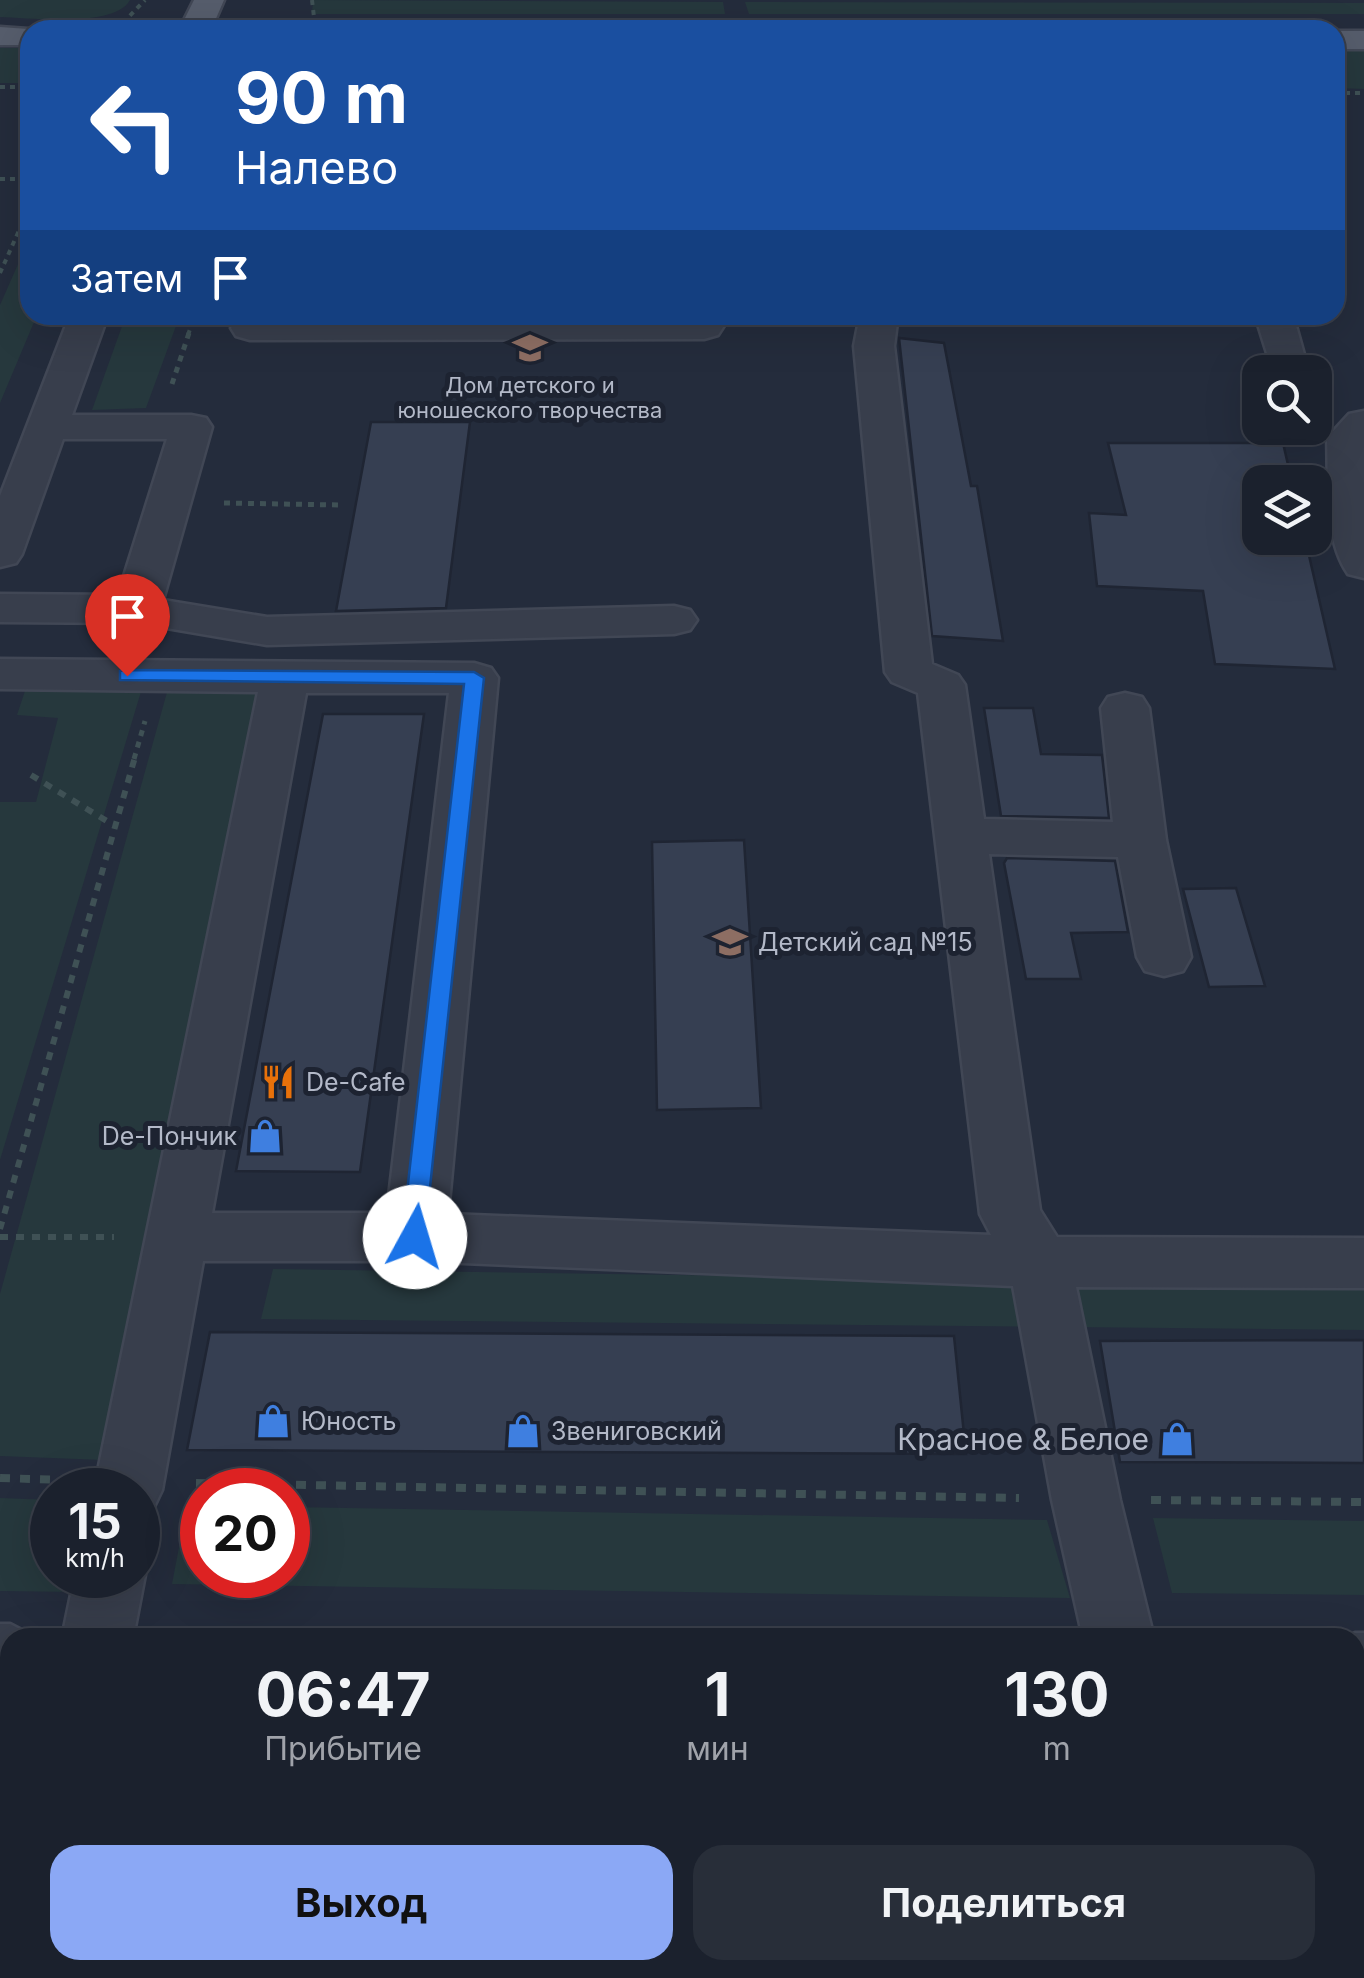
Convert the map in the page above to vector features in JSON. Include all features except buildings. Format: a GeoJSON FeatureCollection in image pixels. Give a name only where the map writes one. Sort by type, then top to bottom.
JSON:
{"type":"FeatureCollection","features":[{"type":"Feature","properties":{"kind":"street"},"geometry":{"type":"LineString","coordinates":[[0,554],[85,325]]}},
{"type":"Feature","properties":{"kind":"street"},"geometry":{"type":"LineString","coordinates":[[250,328],[705,325]]}},
{"type":"Feature","properties":{"kind":"street"},"geometry":{"type":"LineString","coordinates":[[877,325],[874,346],[909,672],[941,685],[1010,1214],[1040,1262],[1086,1500],[1117,1628]]}},
{"type":"Feature","properties":{"kind":"street"},"geometry":{"type":"LineString","coordinates":[[1277,325],[1284,355]]}},
{"type":"Feature","properties":{"kind":"street"},"geometry":{"type":"LineString","coordinates":[[1364,423],[1348,438],[1352,525],[1364,565]]}},
{"type":"Feature","properties":{"kind":"street"},"geometry":{"type":"LineString","coordinates":[[48,426],[191,428],[137,609]]}},
{"type":"Feature","properties":{"kind":"street"},"geometry":{"type":"LineString","coordinates":[[0,608],[137,609],[267,631],[531,620],[674,620]]}},
{"type":"Feature","properties":{"kind":"street"},"geometry":{"type":"LineString","coordinates":[[0,674],[474,678],[415,1237]]}},
{"type":"Feature","properties":{"kind":"street"},"geometry":{"type":"LineString","coordinates":[[132,1468],[285,678]]}},
{"type":"Feature","properties":{"kind":"street"},"geometry":{"type":"LineString","coordinates":[[1125,708],[1140,840],[1164,957]]}},
{"type":"Feature","properties":{"kind":"street"},"geometry":{"type":"LineString","coordinates":[[961,836],[1140,840]]}},
{"type":"Feature","properties":{"kind":"street"},"geometry":{"type":"LineString","coordinates":[[176,1236],[415,1237],[1040,1262],[1364,1264]]}},
{"type":"Feature","properties":{"kind":"street"},"geometry":{"type":"LineString","coordinates":[[100,1628],[106,1598]]}},
{"type":"Feature","properties":{"kind":"path"},"geometry":{"type":"LineString","coordinates":[[126,20],[145,0]]}},
{"type":"Feature","properties":{"kind":"path"},"geometry":{"type":"LineString","coordinates":[[312,0],[314,17]]}},
{"type":"Feature","properties":{"kind":"path"},"geometry":{"type":"LineString","coordinates":[[0,274],[20,229]]}},
{"type":"Feature","properties":{"kind":"path"},"geometry":{"type":"LineString","coordinates":[[222,503],[342,505]]}},
{"type":"Feature","properties":{"kind":"path"},"geometry":{"type":"LineString","coordinates":[[0,1230],[158,676]]}},
{"type":"Feature","properties":{"kind":"path"},"geometry":{"type":"LineString","coordinates":[[31,775],[115,826]]}},
{"type":"Feature","properties":{"kind":"path"},"geometry":{"type":"LineString","coordinates":[[0,1237],[176,1236]]}},
{"type":"Feature","properties":{"kind":"path"},"geometry":{"type":"LineString","coordinates":[[0,1478],[30,1480]]}},
{"type":"Feature","properties":{"kind":"path"},"geometry":{"type":"LineString","coordinates":[[160,1486],[1364,1502]]}},
{"type":"Feature","properties":{"kind":"shaded area"},"geometry":{"type":"Polygon","coordinates":[[[0,0],[130,0],[108,15],[50,19],[0,17],[0,0]]]}},
{"type":"Feature","properties":{"kind":"shaded area"},"geometry":{"type":"Polygon","coordinates":[[[313,0],[723,2],[725,14],[312,14],[313,0]]]}},
{"type":"Feature","properties":{"kind":"shaded area"},"geometry":{"type":"Polygon","coordinates":[[[745,2],[1364,3],[1364,14],[749,14],[745,2]]]}},
{"type":"Feature","properties":{"kind":"shaded area"},"geometry":{"type":"Polygon","coordinates":[[[0,48],[20,48],[20,83],[0,83],[0,48]]]}},
{"type":"Feature","properties":{"kind":"shaded area"},"geometry":{"type":"Polygon","coordinates":[[[1345,50],[1364,51],[1364,89],[1345,88],[1345,50]]]}},
{"type":"Feature","properties":{"kind":"shaded area"},"geometry":{"type":"Polygon","coordinates":[[[20,260],[20,325],[33,325],[0,403],[0,305],[20,260]]]}},
{"type":"Feature","properties":{"kind":"shaded area"},"geometry":{"type":"Polygon","coordinates":[[[122,325],[176,325],[146,408],[92,410],[122,325]]]}},
{"type":"Feature","properties":{"kind":"shaded area"},"geometry":{"type":"Polygon","coordinates":[[[27,685],[143,685],[0,1160],[0,802],[36,802],[58,718],[17,715],[27,685]]]}},
{"type":"Feature","properties":{"kind":"shaded area"},"geometry":{"type":"Polygon","coordinates":[[[169,685],[270,686],[104,1460],[0,1456],[0,1294],[169,685]]]}},
{"type":"Feature","properties":{"kind":"shaded area"},"geometry":{"type":"Polygon","coordinates":[[[273,1269],[1364,1285],[1364,1330],[261,1319],[273,1269]]]}},
{"type":"Feature","properties":{"kind":"shaded area"},"geometry":{"type":"Polygon","coordinates":[[[0,1498],[30,1499],[30,1591],[0,1591],[0,1498]]]}},
{"type":"Feature","properties":{"kind":"shaded area"},"geometry":{"type":"Polygon","coordinates":[[[310,1507],[1047,1520],[1070,1598],[310,1586],[310,1507]]]}},
{"type":"Feature","properties":{"kind":"shaded area"},"geometry":{"type":"Polygon","coordinates":[[[1153,1518],[1364,1521],[1364,1595],[1172,1593],[1153,1518]]]}},
{"type":"Feature","properties":{"kind":"shaded area"},"geometry":{"type":"Polygon","coordinates":[[[180,1542],[180,1584],[172,1584],[180,1542]]]}},
{"type":"Feature","properties":{"kind":"place","name":"Дом детского и юношеского творчества"},"geometry":{"type":"Point","coordinates":[530,348]}},
{"type":"Feature","properties":{"kind":"place","name":"Детский сад №15"},"geometry":{"type":"Point","coordinates":[730,942]}},
{"type":"Feature","properties":{"kind":"place","name":"De-Cafe"},"geometry":{"type":"Point","coordinates":[278,1082]}},
{"type":"Feature","properties":{"kind":"place","name":"De-Пончик"},"geometry":{"type":"Point","coordinates":[265,1136]}},
{"type":"Feature","properties":{"kind":"place","name":"Юность"},"geometry":{"type":"Point","coordinates":[273,1421]}},
{"type":"Feature","properties":{"kind":"place","name":"Звениговский"},"geometry":{"type":"Point","coordinates":[523,1431]}},
{"type":"Feature","properties":{"kind":"place","name":"Красное & Белое"},"geometry":{"type":"Point","coordinates":[1177,1439]}},
{"type":"Feature","properties":{"kind":"route"},"geometry":{"type":"LineString","coordinates":[[127,676],[474,678],[415,1237]]}}]}
